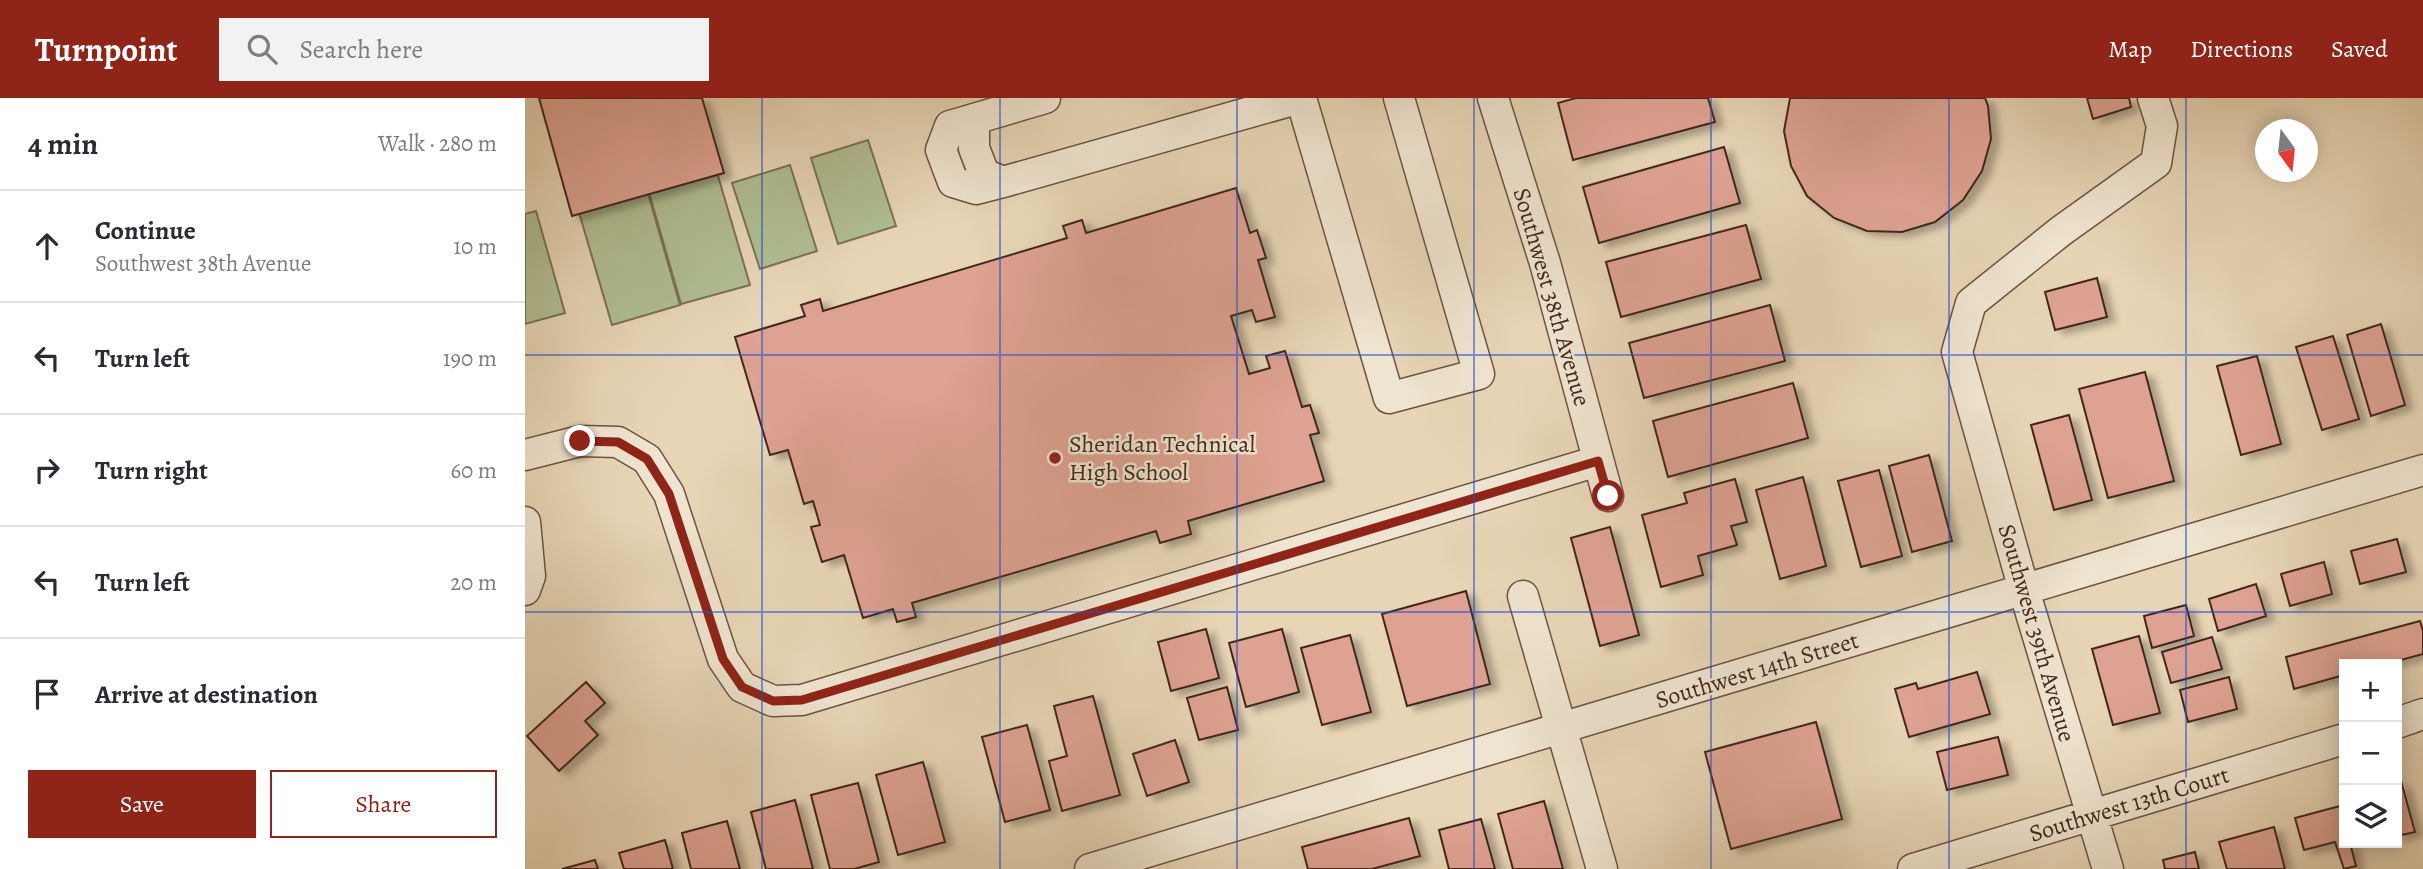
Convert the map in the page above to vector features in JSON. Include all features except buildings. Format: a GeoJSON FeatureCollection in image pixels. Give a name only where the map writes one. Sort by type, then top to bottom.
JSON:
{"type":"FeatureCollection","features":[{"type":"Feature","properties":{"kind":"street"},"geometry":{"type":"LineString","coordinates":[[1045,98],[974,119],[974,148],[984,174],[1003,182],[1301,98],[1389,398],[1479,374],[1399,98]]}},
{"type":"Feature","properties":{"kind":"street","name":"Southwest 38th Avenue"},"geometry":{"type":"LineString","coordinates":[[1493,98],[1545,264],[1608,496]]}},
{"type":"Feature","properties":{"kind":"street","name":"Southwest 39th Avenue"},"geometry":{"type":"LineString","coordinates":[[2108,869],[2024,590],[1957,352],[1971,303],[2061,231],[2156,163],[2162,126],[2153,98]]}},
{"type":"Feature","properties":{"kind":"street"},"geometry":{"type":"LineString","coordinates":[[525,455],[580,441],[618,442],[647,459],[669,494],[723,659],[742,687],[773,701],[802,700],[816,696],[1598,461]]}},
{"type":"Feature","properties":{"kind":"street","name":"Southwest 14th Street"},"geometry":{"type":"LineString","coordinates":[[1090,869],[2423,470]]}},
{"type":"Feature","properties":{"kind":"street"},"geometry":{"type":"LineString","coordinates":[[525,522],[530,576],[525,590]]}},
{"type":"Feature","properties":{"kind":"street"},"geometry":{"type":"LineString","coordinates":[[1523,596],[1602,869]]}},
{"type":"Feature","properties":{"kind":"street"},"geometry":{"type":"LineString","coordinates":[[2400,722],[2423,715]]}},
{"type":"Feature","properties":{"kind":"street","name":"Southwest 13th Court"},"geometry":{"type":"LineString","coordinates":[[1913,869],[2339,740]]}},
{"type":"Feature","properties":{"kind":"green space"},"geometry":{"type":"Polygon","coordinates":[[[868,140],[896,226],[838,244],[811,158],[868,140]]]}},
{"type":"Feature","properties":{"kind":"green space"},"geometry":{"type":"Polygon","coordinates":[[[790,165],[817,251],[760,269],[732,183],[790,165]]]}},
{"type":"Feature","properties":{"kind":"green space"},"geometry":{"type":"Polygon","coordinates":[[[716,169],[750,285],[681,304],[648,189],[716,169]]]}},
{"type":"Feature","properties":{"kind":"green space"},"geometry":{"type":"Polygon","coordinates":[[[647,190],[680,305],[612,325],[578,209],[647,190]]]}},
{"type":"Feature","properties":{"kind":"green space"},"geometry":{"type":"Polygon","coordinates":[[[536,211],[565,313],[525,324],[525,214],[536,211]]]}},
{"type":"Feature","properties":{"kind":"place","name":"Sheridan Technical High School"},"geometry":{"type":"Point","coordinates":[1055,458]}},
{"type":"Feature","properties":{"kind":"route"},"geometry":{"type":"LineString","coordinates":[[580,441],[618,442],[647,459],[669,494],[723,659],[742,687],[773,701],[802,700],[1598,461],[1608,496]]}}]}
